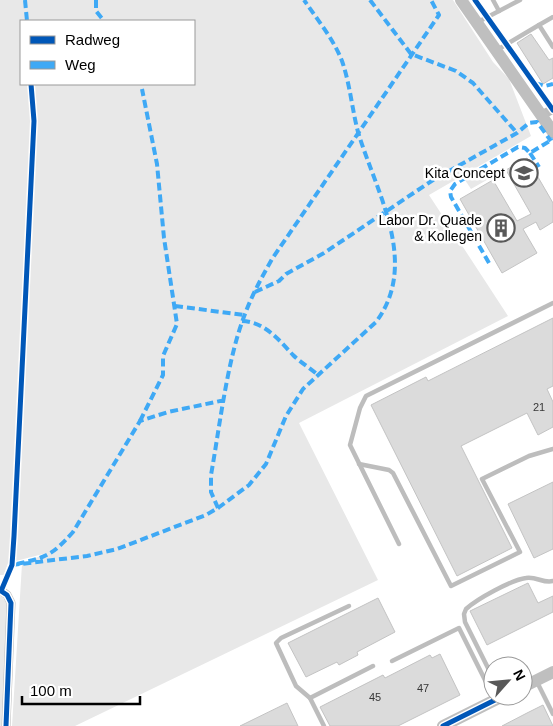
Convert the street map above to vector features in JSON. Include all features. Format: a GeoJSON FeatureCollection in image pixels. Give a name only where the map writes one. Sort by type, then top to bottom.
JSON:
{"type":"FeatureCollection","features":[{"type":"Feature","properties":{"kind":"main road"},"geometry":{"type":"LineString","coordinates":[[461,0],[496,51],[548,112],[553,132]]}},
{"type":"Feature","properties":{"kind":"main road"},"geometry":{"type":"LineString","coordinates":[[533,682],[553,672]]}},
{"type":"Feature","properties":{"kind":"main road"},"geometry":{"type":"LineString","coordinates":[[443,726],[483,705]]}},
{"type":"Feature","properties":{"kind":"street"},"geometry":{"type":"LineString","coordinates":[[1,591],[7,595],[11,610],[6,726]]}},
{"type":"Feature","properties":{"kind":"lane"},"geometry":{"type":"LineString","coordinates":[[492,0],[499,11]]}},
{"type":"Feature","properties":{"kind":"lane"},"geometry":{"type":"LineString","coordinates":[[477,22],[520,0]]}},
{"type":"Feature","properties":{"kind":"lane"},"geometry":{"type":"LineString","coordinates":[[496,51],[553,17]]}},
{"type":"Feature","properties":{"kind":"lane"},"geometry":{"type":"LineString","coordinates":[[539,25],[553,47]]}},
{"type":"Feature","properties":{"kind":"lane"},"geometry":{"type":"LineString","coordinates":[[399,544],[350,445],[360,408],[366,396],[553,303]]}},
{"type":"Feature","properties":{"kind":"lane"},"geometry":{"type":"LineString","coordinates":[[359,464],[389,470],[393,473],[451,586],[520,552],[482,479],[529,456],[553,450]]}},
{"type":"Feature","properties":{"kind":"lane"},"geometry":{"type":"LineString","coordinates":[[483,657],[466,622],[464,614],[466,609],[525,578],[537,578],[548,583],[553,582]]}},
{"type":"Feature","properties":{"kind":"lane"},"geometry":{"type":"LineString","coordinates":[[324,726],[310,698],[296,686],[276,643],[281,638],[349,606]]}},
{"type":"Feature","properties":{"kind":"lane"},"geometry":{"type":"LineString","coordinates":[[392,661],[459,628],[483,670]]}},
{"type":"Feature","properties":{"kind":"lane"},"geometry":{"type":"LineString","coordinates":[[310,698],[373,666]]}},
{"type":"Feature","properties":{"kind":"lane"},"geometry":{"type":"LineString","coordinates":[[536,680],[553,714]]}},
{"type":"Feature","properties":{"kind":"shaded area"},"geometry":{"type":"Polygon","coordinates":[[[0,0],[453,0],[493,62],[509,79],[531,136],[429,195],[508,316],[299,423],[378,580],[75,726],[12,726],[22,564],[47,553],[8,563],[4,575],[0,575],[0,0]]]}},
{"type":"Feature","properties":{"kind":"shaded area"},"geometry":{"type":"Polygon","coordinates":[[[486,168],[492,177],[471,189],[465,180],[486,168]]]}},
{"type":"Feature","properties":{"kind":"shaded area"},"geometry":{"type":"Polygon","coordinates":[[[0,596],[8,606],[3,726],[0,726],[0,596]]]}},
{"type":"Feature","properties":{"kind":"building"},"geometry":{"type":"Polygon","coordinates":[[[531,34],[549,60],[553,58],[553,78],[543,84],[517,43],[531,34]]]}},
{"type":"Feature","properties":{"kind":"building","name":"Labor Dr. Quade & Kollegen"},"geometry":{"type":"Polygon","coordinates":[[[527,158],[553,203],[553,222],[540,230],[536,222],[523,229],[537,253],[502,273],[460,199],[493,180],[517,221],[531,214],[506,170],[527,158]]]}},
{"type":"Feature","properties":{"kind":"building"},"geometry":{"type":"Polygon","coordinates":[[[553,318],[553,386],[547,389],[553,402],[553,427],[538,435],[527,413],[461,446],[512,548],[457,576],[371,405],[426,377],[428,381],[553,318]]]}},
{"type":"Feature","properties":{"kind":"building"},"geometry":{"type":"Polygon","coordinates":[[[553,482],[553,549],[534,558],[508,504],[553,482]]]}},
{"type":"Feature","properties":{"kind":"building"},"geometry":{"type":"Polygon","coordinates":[[[528,583],[538,603],[553,596],[553,612],[487,645],[470,611],[528,583]]]}},
{"type":"Feature","properties":{"kind":"building"},"geometry":{"type":"Polygon","coordinates":[[[378,598],[395,632],[357,652],[358,655],[339,665],[337,662],[306,677],[288,643],[378,598]]]}},
{"type":"Feature","properties":{"kind":"building"},"geometry":{"type":"Polygon","coordinates":[[[440,654],[460,695],[398,726],[330,726],[320,707],[383,675],[385,678],[430,655],[432,658],[440,654]]]}},
{"type":"Feature","properties":{"kind":"building"},"geometry":{"type":"Polygon","coordinates":[[[287,703],[298,726],[240,726],[287,703]]]}},
{"type":"Feature","properties":{"kind":"building"},"geometry":{"type":"Polygon","coordinates":[[[543,705],[553,726],[502,726],[527,713],[543,705]]]}},
{"type":"Feature","properties":{"kind":"marked path"},"geometry":{"type":"LineString","coordinates":[[25,0],[27,20]]}},
{"type":"Feature","properties":{"kind":"marked path"},"geometry":{"type":"LineString","coordinates":[[96,0],[96,11],[103,20]]}},
{"type":"Feature","properties":{"kind":"marked path"},"geometry":{"type":"LineString","coordinates":[[218,508],[249,485],[266,464],[286,416],[303,389],[376,322],[389,299],[394,276],[394,252],[390,227],[358,132],[342,61],[330,37],[304,0]]}},
{"type":"Feature","properties":{"kind":"marked path"},"geometry":{"type":"LineString","coordinates":[[370,0],[411,54],[456,71],[473,83],[517,133]]}},
{"type":"Feature","properties":{"kind":"marked path"},"geometry":{"type":"LineString","coordinates":[[225,400],[168,412],[140,421],[73,532],[52,552],[40,558],[12,565],[87,556],[117,549],[206,515],[218,508],[211,492],[211,475],[221,414],[225,393],[229,372],[233,352],[248,307],[272,259],[439,15],[431,0]]}},
{"type":"Feature","properties":{"kind":"marked path"},"geometry":{"type":"LineString","coordinates":[[535,83],[545,86],[553,84]]}},
{"type":"Feature","properties":{"kind":"marked path"},"geometry":{"type":"LineString","coordinates":[[140,421],[163,375],[163,356],[177,324],[164,238],[157,164],[142,89]]}},
{"type":"Feature","properties":{"kind":"marked path"},"geometry":{"type":"LineString","coordinates":[[255,292],[279,281],[286,274],[324,253],[433,180],[517,133],[529,123],[537,122],[551,141]]}},
{"type":"Feature","properties":{"kind":"marked path"},"geometry":{"type":"LineString","coordinates":[[489,263],[451,197],[450,191],[455,184],[518,147],[525,148],[530,153],[553,139]]}},
{"type":"Feature","properties":{"kind":"marked path"},"geometry":{"type":"LineString","coordinates":[[530,153],[539,167]]}},
{"type":"Feature","properties":{"kind":"marked path"},"geometry":{"type":"LineString","coordinates":[[175,306],[244,315]]}},
{"type":"Feature","properties":{"kind":"marked path"},"geometry":{"type":"LineString","coordinates":[[242,321],[265,328],[296,358],[318,375]]}},
{"type":"Feature","properties":{"kind":"cycle path"},"geometry":{"type":"LineString","coordinates":[[475,0],[553,110]]}},
{"type":"Feature","properties":{"kind":"cycle path"},"geometry":{"type":"LineString","coordinates":[[6,726],[11,603],[7,595],[1,591],[12,565],[14,536],[34,121],[31,85]]}},
{"type":"Feature","properties":{"kind":"cycle path"},"geometry":{"type":"LineString","coordinates":[[443,726],[483,706]]}},
{"type":"Feature","properties":{"kind":"place","name":"Kita Concept"},"geometry":{"type":"Point","coordinates":[524,173]}},
{"type":"Feature","properties":{"kind":"place","name":"Labor Dr. Quade & Kollegen"},"geometry":{"type":"Point","coordinates":[501,228]}}]}
